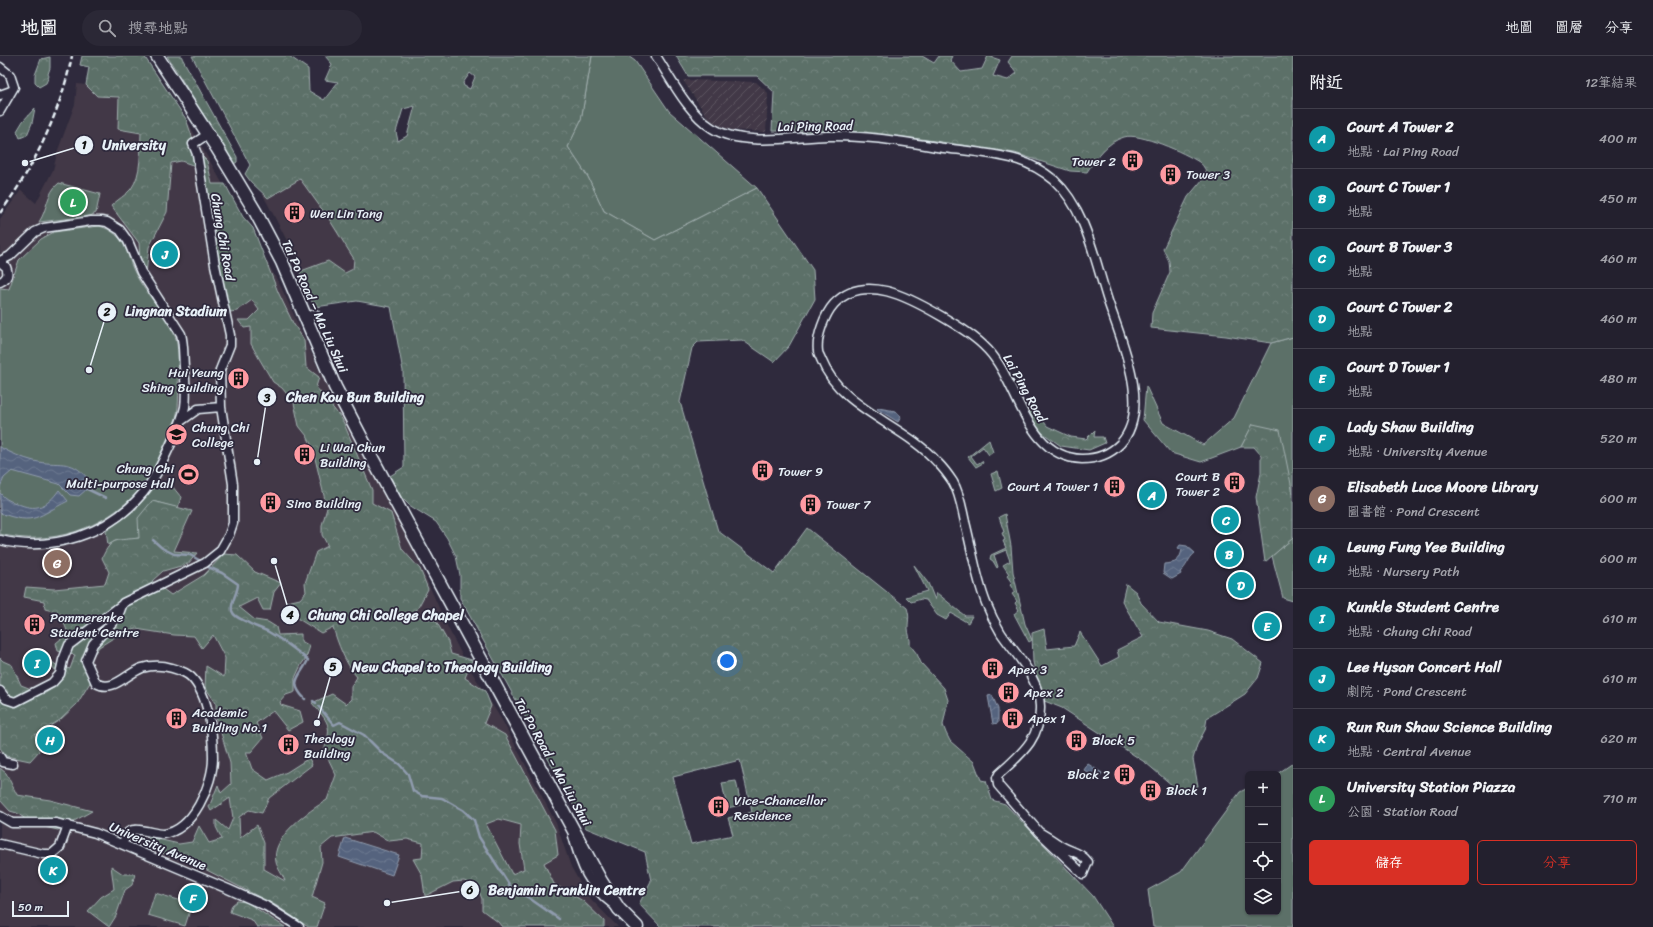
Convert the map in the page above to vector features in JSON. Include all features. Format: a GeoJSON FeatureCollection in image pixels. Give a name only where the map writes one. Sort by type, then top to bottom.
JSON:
{"type":"FeatureCollection","features":[{"type":"Feature","properties":{"kind":"main road","name":"Tai Po Road – Ma Liu Shui"},"geometry":{"type":"LineString","coordinates":[[157,56],[208,134],[255,211],[310,316],[335,387],[368,451],[601,881],[619,909],[637,927]]}},
{"type":"Feature","properties":{"kind":"street","name":"Lai Ping Road"},"geometry":{"type":"LineString","coordinates":[[656,56],[695,113],[710,127],[726,135],[757,139],[833,136],[865,137],[1005,157],[1030,165],[1046,174],[1060,186],[1076,209],[1088,236],[1127,359],[1134,392],[1134,415],[1129,430],[1122,442],[1105,454],[1093,458],[1079,459],[1066,456],[1054,450],[1033,428],[1002,369],[991,353],[975,338],[955,324],[914,301],[897,294],[877,289],[860,290],[840,299],[832,306],[826,315],[822,326],[818,350],[826,372],[842,390],[859,405],[921,447],[937,461],[955,484],[960,499],[980,588],[999,630],[1029,672],[1037,688],[1040,705],[1036,732],[1027,747],[999,774],[997,782],[998,786],[1039,832],[1083,874],[1088,862],[1084,857],[1077,852],[1063,847],[1039,832]]}},
{"type":"Feature","properties":{"kind":"street"},"geometry":{"type":"LineString","coordinates":[[0,67],[7,71],[13,79],[14,87],[8,100],[0,111]]}},
{"type":"Feature","properties":{"kind":"street"},"geometry":{"type":"LineString","coordinates":[[0,95],[11,91]]}},
{"type":"Feature","properties":{"kind":"street","name":"Chung Chi Road"},"geometry":{"type":"LineString","coordinates":[[0,691],[6,699],[15,702],[51,683],[60,674],[63,660],[69,645],[124,603],[206,563],[216,555],[227,541],[233,523],[234,501],[233,484],[221,407],[220,370],[230,345],[230,335],[215,265],[197,154],[193,144],[208,134]]}},
{"type":"Feature","properties":{"kind":"street"},"geometry":{"type":"LineString","coordinates":[[0,282],[5,279],[8,273],[6,267],[0,261],[10,256],[29,237],[40,229],[49,226],[101,220],[114,226],[124,235],[131,247],[141,272],[178,329],[182,340],[185,398],[181,422],[160,468],[152,482],[132,505],[108,523],[80,536],[50,543],[19,543],[0,540]]}},
{"type":"Feature","properties":{"kind":"street"},"geometry":{"type":"LineString","coordinates":[[185,398],[189,405],[198,409]]}},
{"type":"Feature","properties":{"kind":"street"},"geometry":{"type":"LineString","coordinates":[[181,422],[189,414],[198,409],[221,407]]}},
{"type":"Feature","properties":{"kind":"street"},"geometry":{"type":"LineString","coordinates":[[123,844],[127,833],[130,831],[135,830],[155,834],[169,833],[188,819],[204,795],[213,767],[210,727],[205,700],[194,681],[188,675],[167,667],[153,666],[141,669],[110,686],[102,686],[96,682],[86,663],[86,658],[93,644],[118,616],[124,603]]}},
{"type":"Feature","properties":{"kind":"street"},"geometry":{"type":"LineString","coordinates":[[2,760],[13,764]]}},
{"type":"Feature","properties":{"kind":"street","name":"University Avenue"},"geometry":{"type":"LineString","coordinates":[[0,816],[8,822],[16,824],[47,823],[92,832],[266,906],[299,927]]}},
{"type":"Feature","properties":{"kind":"street"},"geometry":{"type":"LineString","coordinates":[[0,844],[44,854],[52,854],[60,847],[68,826]]}},
{"type":"Feature","properties":{"kind":"shaded area","name":"Chung Chi College"},"geometry":{"type":"Polygon","coordinates":[[[82,56],[144,56],[186,119],[281,287],[326,385],[412,547],[447,626],[465,661],[503,722],[556,823],[571,867],[587,895],[618,927],[0,927],[0,219],[21,190],[36,203],[53,170],[58,150],[75,104],[77,84],[86,85],[89,67],[80,65],[82,56]]]}},
{"type":"Feature","properties":{"kind":"shaded area"},"geometry":{"type":"Polygon","coordinates":[[[683,80],[756,82],[768,93],[766,132],[733,130],[720,126],[709,119],[683,80]]]}},
{"type":"Feature","properties":{"kind":"shaded area"},"geometry":{"type":"Polygon","coordinates":[[[308,167],[362,270],[315,294],[261,191],[308,167]]]}},
{"type":"Feature","properties":{"kind":"green space"},"geometry":{"type":"Polygon","coordinates":[[[82,56],[144,56],[186,119],[197,151],[207,161],[212,184],[225,184],[243,217],[253,228],[278,292],[293,323],[304,340],[306,367],[319,377],[316,387],[342,419],[372,490],[372,503],[391,513],[402,549],[420,569],[428,589],[414,615],[436,621],[448,642],[451,654],[472,660],[465,678],[485,691],[491,706],[484,723],[505,735],[555,830],[558,855],[544,863],[554,884],[583,901],[604,921],[604,927],[502,927],[498,922],[482,910],[482,899],[477,886],[464,881],[453,882],[425,896],[422,875],[413,859],[422,858],[423,843],[407,839],[389,841],[373,832],[332,838],[321,847],[322,862],[312,897],[325,903],[317,927],[308,927],[277,906],[191,862],[146,848],[149,837],[179,844],[192,842],[199,826],[209,843],[222,839],[216,827],[216,820],[228,830],[233,818],[230,798],[211,811],[209,807],[218,785],[221,793],[231,784],[230,763],[216,716],[216,703],[205,687],[206,666],[224,677],[225,658],[213,635],[202,648],[194,636],[174,635],[136,629],[126,630],[99,647],[89,661],[91,681],[77,704],[60,720],[35,735],[39,751],[30,761],[6,756],[0,748],[0,658],[12,665],[21,685],[44,694],[56,686],[55,671],[50,660],[56,665],[70,669],[75,655],[58,651],[56,643],[68,633],[60,613],[45,609],[44,601],[24,597],[26,587],[54,589],[105,584],[109,572],[102,558],[112,543],[120,540],[139,538],[138,518],[152,501],[192,511],[174,551],[197,553],[188,564],[163,571],[152,581],[171,595],[204,575],[224,554],[237,555],[255,572],[281,583],[274,592],[270,610],[263,610],[257,598],[239,607],[255,620],[268,622],[276,627],[278,635],[301,634],[301,641],[310,646],[306,658],[295,678],[295,692],[286,695],[280,702],[281,705],[300,711],[303,722],[288,730],[273,711],[256,723],[263,738],[251,752],[246,752],[252,769],[268,780],[287,772],[309,758],[312,765],[269,798],[262,813],[249,810],[239,817],[240,838],[257,825],[264,843],[264,869],[285,881],[276,862],[276,853],[279,843],[292,826],[327,800],[336,775],[324,750],[328,735],[327,724],[312,703],[332,694],[346,704],[351,699],[351,687],[357,677],[342,653],[333,627],[321,633],[287,612],[287,602],[300,599],[306,592],[305,583],[316,552],[328,546],[322,535],[322,525],[327,508],[312,446],[307,436],[299,426],[294,403],[282,388],[273,382],[260,360],[251,344],[251,327],[244,328],[238,320],[249,320],[259,310],[252,300],[237,311],[230,312],[214,253],[206,204],[204,169],[181,161],[171,163],[167,212],[149,247],[146,274],[140,260],[139,243],[111,206],[129,191],[135,183],[140,162],[141,133],[118,129],[119,97],[97,96],[86,85],[89,67],[80,65],[82,56]],[[499,819],[486,824],[512,874],[524,869],[520,844],[521,825],[499,819]]]}},
{"type":"Feature","properties":{"kind":"green space"},"geometry":{"type":"Polygon","coordinates":[[[167,56],[182,56],[237,157],[237,162],[234,164],[167,56]]]}},
{"type":"Feature","properties":{"kind":"green space"},"geometry":{"type":"Polygon","coordinates":[[[192,56],[289,56],[308,69],[309,91],[324,100],[338,82],[325,80],[332,64],[325,56],[592,56],[581,120],[568,147],[588,177],[604,211],[655,240],[757,188],[813,270],[815,299],[789,346],[774,362],[742,340],[698,342],[692,348],[680,402],[718,531],[774,573],[807,528],[907,608],[909,616],[908,628],[910,645],[917,654],[921,663],[944,688],[948,700],[943,725],[950,741],[974,762],[981,780],[986,781],[992,800],[1005,804],[1093,896],[1113,927],[661,927],[639,904],[651,881],[645,852],[586,828],[460,598],[460,575],[456,556],[447,538],[436,522],[409,505],[401,497],[390,476],[404,467],[403,371],[391,307],[357,301],[315,307],[299,279],[301,271],[328,261],[345,273],[353,269],[354,259],[329,219],[300,179],[268,198],[251,182],[245,174],[250,165],[192,56]],[[470,73],[463,83],[464,86],[470,89],[475,77],[470,73]],[[415,106],[403,109],[396,132],[398,141],[407,136],[415,106]],[[740,760],[673,777],[691,844],[733,835],[728,818],[752,812],[740,760]]]}},
{"type":"Feature","properties":{"kind":"green space"},"geometry":{"type":"Polygon","coordinates":[[[592,56],[628,56],[635,61],[669,111],[757,188],[655,240],[604,211],[588,177],[568,147],[581,120],[592,56]]]}},
{"type":"Feature","properties":{"kind":"green space"},"geometry":{"type":"Polygon","coordinates":[[[676,56],[922,56],[934,63],[939,56],[952,56],[950,60],[961,72],[982,69],[988,56],[1000,60],[993,76],[1008,80],[1017,73],[1008,62],[1012,56],[1293,56],[1293,337],[1271,343],[1226,336],[1151,328],[1152,313],[1170,272],[1169,261],[1163,249],[1188,197],[1203,179],[1206,171],[1199,162],[1173,149],[1151,140],[1131,136],[1124,137],[1118,139],[1107,147],[1098,156],[1087,172],[1070,171],[1015,153],[921,139],[845,131],[772,131],[774,92],[757,76],[688,76],[676,56]]]}},
{"type":"Feature","properties":{"kind":"green space"},"geometry":{"type":"Polygon","coordinates":[[[50,57],[49,76],[46,83],[39,87],[35,83],[35,75],[41,59],[50,57]]]}},
{"type":"Feature","properties":{"kind":"green space"},"geometry":{"type":"Polygon","coordinates":[[[35,108],[32,123],[27,135],[20,138],[17,131],[23,121],[35,108]]]}},
{"type":"Feature","properties":{"kind":"green space"},"geometry":{"type":"Polygon","coordinates":[[[59,183],[100,194],[96,213],[90,216],[39,222],[49,196],[59,183]]]}},
{"type":"Feature","properties":{"kind":"green space"},"geometry":{"type":"Polygon","coordinates":[[[99,226],[113,232],[123,243],[133,269],[175,336],[178,358],[178,401],[176,418],[159,458],[146,480],[138,491],[109,516],[93,525],[75,532],[57,536],[38,538],[0,534],[0,288],[9,289],[19,260],[41,239],[54,232],[99,226]]]}},
{"type":"Feature","properties":{"kind":"green space"},"geometry":{"type":"Polygon","coordinates":[[[1293,337],[1293,494],[1253,424],[1241,447],[1201,462],[1171,453],[1143,420],[1146,386],[1163,423],[1203,445],[1234,418],[1271,343],[1293,337]]]}},
{"type":"Feature","properties":{"kind":"green space"},"geometry":{"type":"Polygon","coordinates":[[[1033,406],[1047,426],[1071,437],[1086,439],[1095,430],[1094,437],[1103,437],[1105,443],[1089,450],[1061,446],[1040,431],[1036,426],[1028,408],[1033,406]]]}},
{"type":"Feature","properties":{"kind":"green space"},"geometry":{"type":"Polygon","coordinates":[[[1253,424],[1280,430],[1293,494],[1293,538],[1265,562],[1256,497],[1261,473],[1261,455],[1254,447],[1241,447],[1253,424]]]}},
{"type":"Feature","properties":{"kind":"green space"},"geometry":{"type":"Polygon","coordinates":[[[989,440],[993,452],[989,455],[983,447],[971,456],[977,464],[982,461],[983,463],[976,467],[968,457],[989,440]]]}},
{"type":"Feature","properties":{"kind":"green space"},"geometry":{"type":"Polygon","coordinates":[[[998,471],[1002,488],[996,491],[991,474],[998,471]]]}},
{"type":"Feature","properties":{"kind":"green space"},"geometry":{"type":"Polygon","coordinates":[[[158,482],[172,486],[181,497],[178,508],[152,501],[139,538],[115,541],[108,545],[106,531],[135,510],[158,482]]]}},
{"type":"Feature","properties":{"kind":"green space"},"geometry":{"type":"Polygon","coordinates":[[[1005,514],[1011,546],[1013,572],[1025,624],[1032,640],[1029,642],[1014,614],[1019,610],[1015,603],[1017,601],[1012,594],[1015,592],[1010,585],[1012,583],[1007,576],[1009,574],[1003,565],[1010,561],[1006,550],[994,555],[997,568],[990,559],[991,555],[1006,548],[1002,533],[1004,532],[999,517],[1005,514]]]}},
{"type":"Feature","properties":{"kind":"green space"},"geometry":{"type":"Polygon","coordinates":[[[1293,538],[1293,601],[1283,598],[1272,556],[1293,538]]]}},
{"type":"Feature","properties":{"kind":"green space"},"geometry":{"type":"Polygon","coordinates":[[[914,565],[928,583],[935,600],[937,593],[965,616],[972,616],[968,623],[951,613],[946,620],[937,615],[926,600],[921,599],[911,602],[906,597],[927,591],[914,565]]]}},
{"type":"Feature","properties":{"kind":"green space"},"geometry":{"type":"Polygon","coordinates":[[[1126,584],[1136,592],[1141,603],[1159,622],[1208,631],[1232,639],[1263,663],[1258,678],[1245,694],[1207,718],[1205,730],[1197,745],[1193,759],[1198,786],[1189,792],[1173,786],[1146,763],[1062,708],[1042,700],[1033,662],[1032,633],[1044,629],[1047,649],[1074,646],[1080,632],[1102,666],[1119,657],[1117,650],[1143,637],[1122,601],[1126,584]]]}},
{"type":"Feature","properties":{"kind":"green space"},"geometry":{"type":"Polygon","coordinates":[[[1293,763],[1293,927],[1153,927],[1148,890],[1181,872],[1240,792],[1245,790],[1245,915],[1281,915],[1281,771],[1293,763]]]}},
{"type":"Feature","properties":{"kind":"green space"},"geometry":{"type":"Polygon","coordinates":[[[0,768],[6,773],[17,795],[50,800],[92,811],[58,830],[34,825],[17,813],[10,811],[0,800],[0,768]]]}},
{"type":"Feature","properties":{"kind":"green space"},"geometry":{"type":"Polygon","coordinates":[[[736,781],[741,805],[727,808],[722,783],[736,781]]]}},
{"type":"Feature","properties":{"kind":"green space"},"geometry":{"type":"Polygon","coordinates":[[[111,866],[123,874],[135,874],[132,885],[125,890],[116,916],[109,927],[88,911],[101,897],[114,889],[111,866]]]}},
{"type":"Feature","properties":{"kind":"green space"},"geometry":{"type":"Polygon","coordinates":[[[155,893],[192,904],[185,926],[148,915],[155,893]]]}},
{"type":"Feature","properties":{"kind":"green space"},"geometry":{"type":"Polygon","coordinates":[[[237,901],[246,902],[285,927],[257,927],[252,920],[230,912],[232,905],[237,901]]]}},
{"type":"Feature","properties":{"kind":"water"},"geometry":{"type":"Polygon","coordinates":[[[877,409],[896,411],[901,417],[898,422],[877,409]]]}},
{"type":"Feature","properties":{"kind":"water"},"geometry":{"type":"Polygon","coordinates":[[[0,447],[30,460],[43,463],[70,465],[82,472],[88,479],[87,489],[79,496],[70,495],[59,484],[12,471],[4,478],[0,487],[0,447]]]}},
{"type":"Feature","properties":{"kind":"water"},"geometry":{"type":"Polygon","coordinates":[[[59,490],[68,501],[36,518],[21,519],[0,513],[0,493],[5,498],[23,506],[35,507],[45,504],[55,496],[59,490]]]}},
{"type":"Feature","properties":{"kind":"water"},"geometry":{"type":"Polygon","coordinates":[[[1180,545],[1187,546],[1195,553],[1180,572],[1181,574],[1172,579],[1163,573],[1164,564],[1174,562],[1180,557],[1182,550],[1178,548],[1180,545]]]}},
{"type":"Feature","properties":{"kind":"water"},"geometry":{"type":"Polygon","coordinates":[[[992,695],[998,709],[998,723],[993,724],[988,696],[992,695]]]}},
{"type":"Feature","properties":{"kind":"water"},"geometry":{"type":"Polygon","coordinates":[[[1088,764],[1102,773],[1098,779],[1084,770],[1088,764]]]}},
{"type":"Feature","properties":{"kind":"water"},"geometry":{"type":"Polygon","coordinates":[[[345,838],[399,855],[392,875],[339,857],[345,838]]]}},
{"type":"Feature","properties":{"kind":"waterway"},"geometry":{"type":"LineString","coordinates":[[87,489],[106,498]]}},
{"type":"Feature","properties":{"kind":"waterway"},"geometry":{"type":"LineString","coordinates":[[153,540],[162,548],[174,554],[190,555],[199,560]]}},
{"type":"Feature","properties":{"kind":"waterway"},"geometry":{"type":"LineString","coordinates":[[206,566],[222,573],[238,584],[232,608],[234,615],[272,634],[288,644],[308,660],[296,683],[297,688],[305,699]]}},
{"type":"Feature","properties":{"kind":"waterway"},"geometry":{"type":"LineString","coordinates":[[319,707],[334,725],[340,722],[364,735],[382,753],[399,764],[408,774],[413,791],[422,796],[442,798],[463,810],[474,820],[479,837],[512,889],[529,898],[559,919]]}},
{"type":"Feature","properties":{"kind":"railway"},"geometry":{"type":"LineString","coordinates":[[0,213],[24,177],[45,138],[61,98],[72,56]]}},
{"type":"Feature","properties":{"kind":"place","name":"Tower 2"},"geometry":{"type":"Point","coordinates":[1132,161]}},
{"type":"Feature","properties":{"kind":"place","name":"University"},"geometry":{"type":"Point","coordinates":[25,163]}},
{"type":"Feature","properties":{"kind":"place","name":"Tower 3"},"geometry":{"type":"Point","coordinates":[1171,174]}},
{"type":"Feature","properties":{"kind":"place","name":"University Station Piazza"},"geometry":{"type":"Point","coordinates":[73,202]}},
{"type":"Feature","properties":{"kind":"place","name":"Wen Lin Tang"},"geometry":{"type":"Point","coordinates":[295,213]}},
{"type":"Feature","properties":{"kind":"place","name":"Lee Hysan Concert Hall"},"geometry":{"type":"Point","coordinates":[165,254]}},
{"type":"Feature","properties":{"kind":"place","name":"Lingnan Stadium"},"geometry":{"type":"Point","coordinates":[89,370]}},
{"type":"Feature","properties":{"kind":"place","name":"Hui Yeung Shing Building"},"geometry":{"type":"Point","coordinates":[239,379]}},
{"type":"Feature","properties":{"kind":"place","name":"Chung Chi College"},"geometry":{"type":"Point","coordinates":[176,434]}},
{"type":"Feature","properties":{"kind":"place","name":"Li Wai Chun Building"},"geometry":{"type":"Point","coordinates":[304,454]}},
{"type":"Feature","properties":{"kind":"place","name":"Chen Kou Bun Building"},"geometry":{"type":"Point","coordinates":[257,462]}},
{"type":"Feature","properties":{"kind":"place","name":"Tower 9"},"geometry":{"type":"Point","coordinates":[763,471]}},
{"type":"Feature","properties":{"kind":"place","name":"Chung Chi Multi-purpose Hall"},"geometry":{"type":"Point","coordinates":[189,475]}},
{"type":"Feature","properties":{"kind":"place","name":"Court B Tower 2"},"geometry":{"type":"Point","coordinates":[1235,483]}},
{"type":"Feature","properties":{"kind":"place","name":"Court A Tower 1"},"geometry":{"type":"Point","coordinates":[1114,486]}},
{"type":"Feature","properties":{"kind":"place","name":"Court A Tower 2"},"geometry":{"type":"Point","coordinates":[1152,495]}},
{"type":"Feature","properties":{"kind":"place","name":"Sino Building"},"geometry":{"type":"Point","coordinates":[271,503]}},
{"type":"Feature","properties":{"kind":"place","name":"Tower 7"},"geometry":{"type":"Point","coordinates":[810,504]}},
{"type":"Feature","properties":{"kind":"place","name":"Court B Tower 3"},"geometry":{"type":"Point","coordinates":[1226,520]}},
{"type":"Feature","properties":{"kind":"place","name":"Court C Tower 1"},"geometry":{"type":"Point","coordinates":[1229,554]}},
{"type":"Feature","properties":{"kind":"place","name":"Chung Chi College Chapel"},"geometry":{"type":"Point","coordinates":[274,561]}},
{"type":"Feature","properties":{"kind":"place","name":"Elisabeth Luce Moore Library"},"geometry":{"type":"Point","coordinates":[57,563]}},
{"type":"Feature","properties":{"kind":"place","name":"Court C Tower 2"},"geometry":{"type":"Point","coordinates":[1241,585]}},
{"type":"Feature","properties":{"kind":"place","name":"Pommerenke Student Centre"},"geometry":{"type":"Point","coordinates":[34,624]}},
{"type":"Feature","properties":{"kind":"place","name":"Court D Tower 1"},"geometry":{"type":"Point","coordinates":[1267,626]}},
{"type":"Feature","properties":{"kind":"place","name":"Kunkle Student Centre"},"geometry":{"type":"Point","coordinates":[37,663]}},
{"type":"Feature","properties":{"kind":"place","name":"Apex 3"},"geometry":{"type":"Point","coordinates":[993,669]}},
{"type":"Feature","properties":{"kind":"place","name":"Apex 2"},"geometry":{"type":"Point","coordinates":[1008,692]}},
{"type":"Feature","properties":{"kind":"place","name":"Apex 1"},"geometry":{"type":"Point","coordinates":[1013,718]}},
{"type":"Feature","properties":{"kind":"place","name":"Academic Building No.1"},"geometry":{"type":"Point","coordinates":[177,719]}},
{"type":"Feature","properties":{"kind":"place","name":"New Chapel to Theology Building"},"geometry":{"type":"Point","coordinates":[317,723]}},
{"type":"Feature","properties":{"kind":"place","name":"Leung Fung Yee Building"},"geometry":{"type":"Point","coordinates":[50,740]}},
{"type":"Feature","properties":{"kind":"place","name":"Block 5"},"geometry":{"type":"Point","coordinates":[1076,740]}},
{"type":"Feature","properties":{"kind":"place","name":"Theology Building"},"geometry":{"type":"Point","coordinates":[289,745]}},
{"type":"Feature","properties":{"kind":"place","name":"Block 2"},"geometry":{"type":"Point","coordinates":[1125,774]}},
{"type":"Feature","properties":{"kind":"place","name":"Block 1"},"geometry":{"type":"Point","coordinates":[1150,790]}},
{"type":"Feature","properties":{"kind":"place","name":"Vice-Chancellor Residence"},"geometry":{"type":"Point","coordinates":[719,807]}},
{"type":"Feature","properties":{"kind":"place","name":"Run Run Shaw Science Building"},"geometry":{"type":"Point","coordinates":[53,870]}},
{"type":"Feature","properties":{"kind":"place","name":"Lady Shaw Building"},"geometry":{"type":"Point","coordinates":[193,898]}},
{"type":"Feature","properties":{"kind":"place","name":"Benjamin Franklin Centre"},"geometry":{"type":"Point","coordinates":[387,903]}}]}
